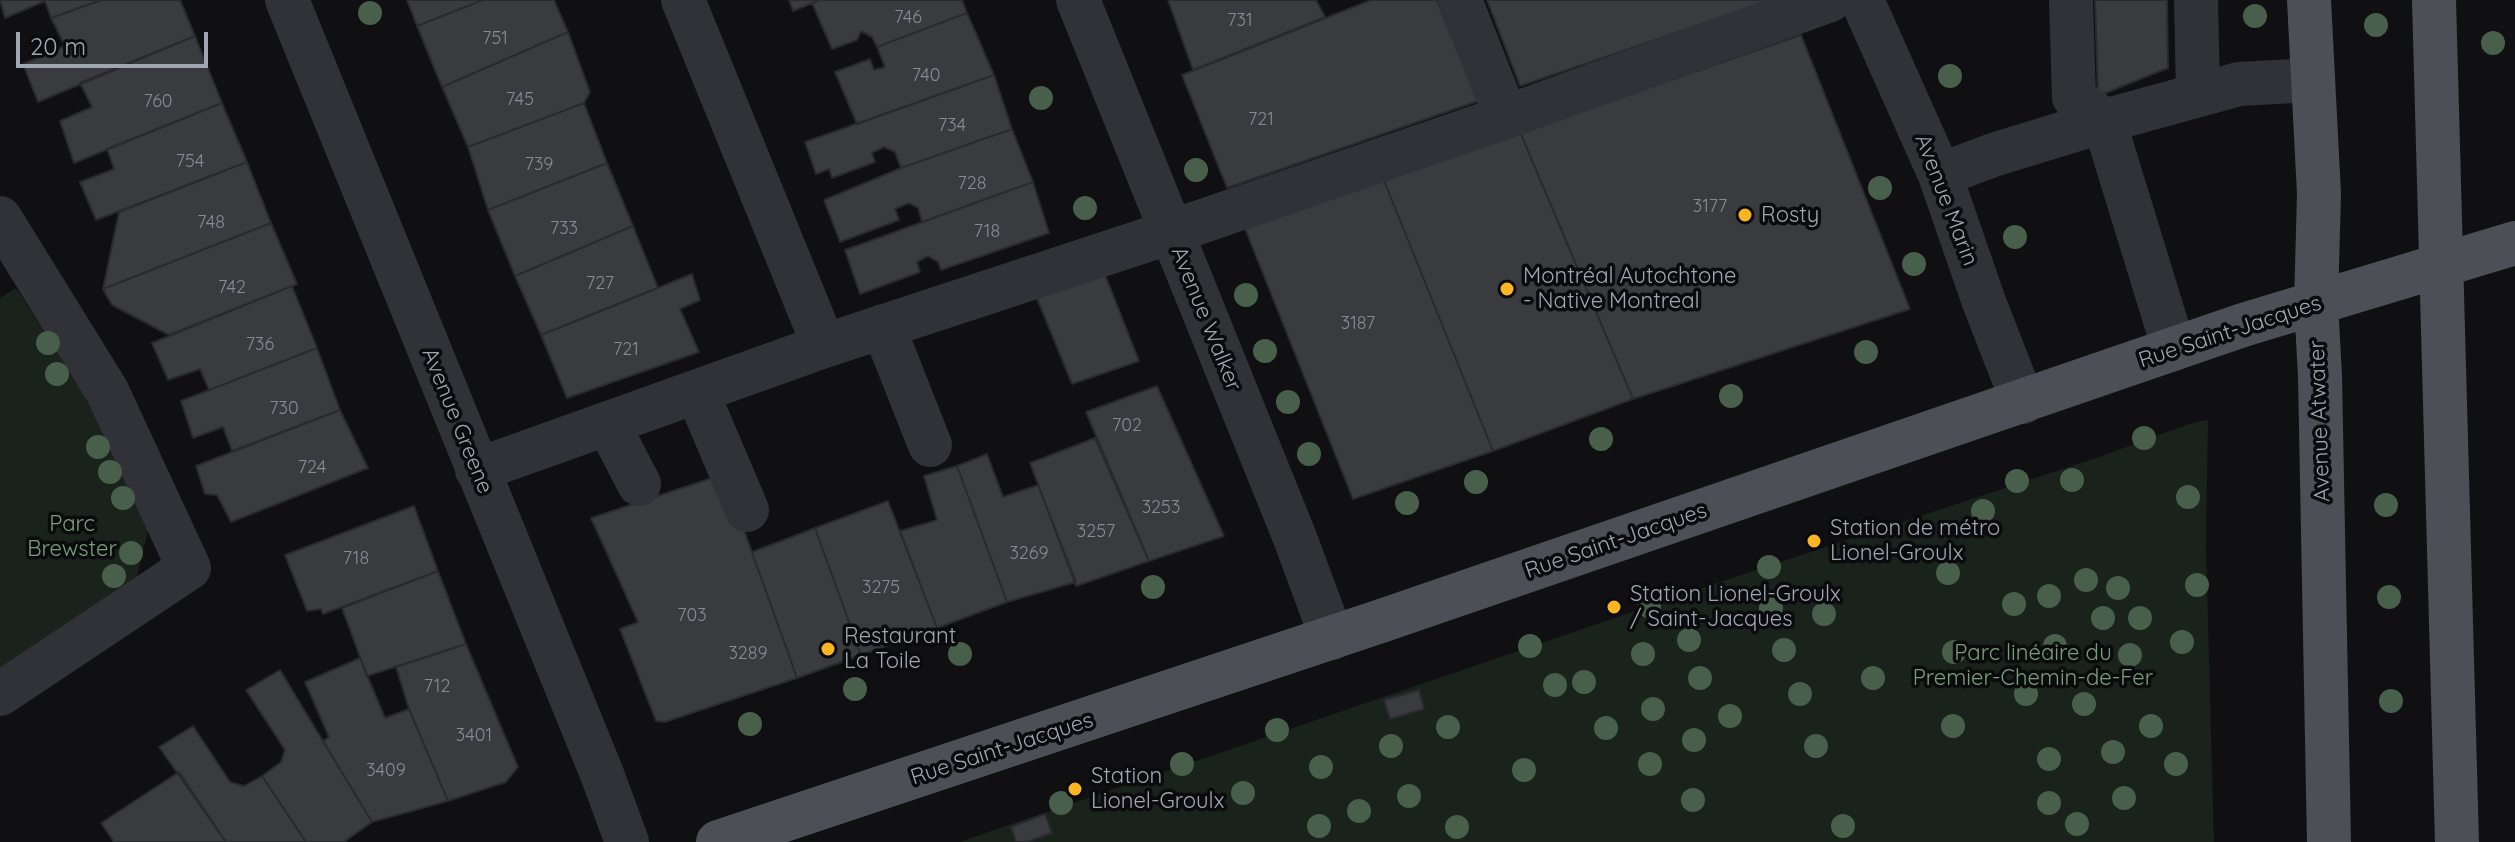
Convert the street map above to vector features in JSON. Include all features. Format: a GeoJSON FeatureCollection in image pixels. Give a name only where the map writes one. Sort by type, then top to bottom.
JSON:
{"type":"FeatureCollection","features":[{"type":"Feature","properties":{"kind":"main road","name":"Avenue Atwater"},"geometry":{"type":"LineString","coordinates":[[2309,0],[2319,194],[2316,303],[2329,842]]}},
{"type":"Feature","properties":{"kind":"main road"},"geometry":{"type":"LineString","coordinates":[[2434,0],[2457,842]]}},
{"type":"Feature","properties":{"kind":"main road","name":"Rue Saint-Jacques"},"geometry":{"type":"LineString","coordinates":[[718,842],[1332,638],[2174,349],[2515,243]]}},
{"type":"Feature","properties":{"kind":"street","name":"Avenue Greene"},"geometry":{"type":"LineString","coordinates":[[287,0],[627,842]]}},
{"type":"Feature","properties":{"kind":"street"},"geometry":{"type":"LineString","coordinates":[[683,0],[824,346]]}},
{"type":"Feature","properties":{"kind":"street","name":"Avenue Walker"},"geometry":{"type":"LineString","coordinates":[[1078,0],[1295,538],[1332,638]]}},
{"type":"Feature","properties":{"kind":"street"},"geometry":{"type":"LineString","coordinates":[[1460,0],[1506,117]]}},
{"type":"Feature","properties":{"kind":"street"},"geometry":{"type":"LineString","coordinates":[[477,470],[824,346],[1506,117],[1830,0]]}},
{"type":"Feature","properties":{"kind":"street","name":"Avenue Marin"},"geometry":{"type":"LineString","coordinates":[[1862,0],[1940,175],[2023,402]]}},
{"type":"Feature","properties":{"kind":"street"},"geometry":{"type":"LineString","coordinates":[[2071,0],[2074,97],[2104,121],[2174,349]]}},
{"type":"Feature","properties":{"kind":"street"},"geometry":{"type":"LineString","coordinates":[[2196,0],[2198,95]]}},
{"type":"Feature","properties":{"kind":"street"},"geometry":{"type":"LineString","coordinates":[[1940,175],[1993,155],[2104,121],[2239,84],[2312,80]]}},
{"type":"Feature","properties":{"kind":"street"},"geometry":{"type":"LineString","coordinates":[[0,218],[107,391],[189,568],[0,694]]}},
{"type":"Feature","properties":{"kind":"street"},"geometry":{"type":"LineString","coordinates":[[883,326],[930,445]]}},
{"type":"Feature","properties":{"kind":"street"},"geometry":{"type":"LineString","coordinates":[[697,392],[747,510]]}},
{"type":"Feature","properties":{"kind":"street"},"geometry":{"type":"LineString","coordinates":[[608,424],[639,484]]}},
{"type":"Feature","properties":{"kind":"green space","name":"Parc Brewster"},"geometry":{"type":"Polygon","coordinates":[[[16,288],[84,392],[148,531],[136,580],[0,670],[0,298],[16,288]]]}},
{"type":"Feature","properties":{"kind":"green space","name":"Parc linéaire du Premier-Chemin-de-Fer"},"geometry":{"type":"Polygon","coordinates":[[[2208,420],[2206,546],[2214,842],[959,842],[1723,581],[2208,420]]]}},
{"type":"Feature","properties":{"kind":"building"},"geometry":{"type":"Polygon","coordinates":[[[0,0],[101,0],[51,18],[45,1],[5,18],[0,0]]]}},
{"type":"Feature","properties":{"kind":"building"},"geometry":{"type":"Polygon","coordinates":[[[102,0],[180,0],[195,36],[38,102],[23,64],[65,46],[51,18],[102,0]]]}},
{"type":"Feature","properties":{"kind":"building"},"geometry":{"type":"Polygon","coordinates":[[[407,0],[483,0],[417,26],[407,0]]]}},
{"type":"Feature","properties":{"kind":"building"},"geometry":{"type":"Polygon","coordinates":[[[483,0],[554,0],[568,32],[442,87],[417,26],[483,0]]]}},
{"type":"Feature","properties":{"kind":"building"},"geometry":{"type":"Polygon","coordinates":[[[789,0],[820,0],[793,11],[789,0]]]}},
{"type":"Feature","properties":{"kind":"building"},"geometry":{"type":"Polygon","coordinates":[[[820,0],[962,0],[967,13],[877,47],[872,37],[861,31],[857,40],[832,49],[812,3],[820,0]]]}},
{"type":"Feature","properties":{"kind":"building"},"geometry":{"type":"Polygon","coordinates":[[[1168,0],[1316,0],[1325,17],[1193,70],[1168,0]]]}},
{"type":"Feature","properties":{"kind":"building"},"geometry":{"type":"Polygon","coordinates":[[[1371,0],[1437,0],[1478,101],[1227,188],[1182,75],[1371,0]]]}},
{"type":"Feature","properties":{"kind":"building"},"geometry":{"type":"Polygon","coordinates":[[[1487,0],[1773,0],[1520,86],[1487,0]]]}},
{"type":"Feature","properties":{"kind":"building"},"geometry":{"type":"Polygon","coordinates":[[[2095,0],[2167,0],[2168,68],[2098,96],[2095,0]]]}},
{"type":"Feature","properties":{"kind":"building"},"geometry":{"type":"Polygon","coordinates":[[[967,13],[994,75],[857,124],[835,72],[870,59],[874,70],[885,67],[877,47],[967,13]]]}},
{"type":"Feature","properties":{"kind":"building"},"geometry":{"type":"Polygon","coordinates":[[[568,32],[590,92],[584,103],[468,147],[442,87],[568,32]]]}},
{"type":"Feature","properties":{"kind":"building"},"geometry":{"type":"Polygon","coordinates":[[[1801,35],[1910,309],[1633,399],[1520,132],[1801,35]]]}},
{"type":"Feature","properties":{"kind":"building"},"geometry":{"type":"Polygon","coordinates":[[[195,36],[222,103],[74,163],[60,121],[92,107],[80,83],[195,36]]]}},
{"type":"Feature","properties":{"kind":"building"},"geometry":{"type":"Polygon","coordinates":[[[994,75],[1012,129],[901,168],[895,152],[884,147],[872,153],[875,162],[832,178],[829,169],[816,174],[805,142],[994,75]]]}},
{"type":"Feature","properties":{"kind":"building"},"geometry":{"type":"Polygon","coordinates":[[[222,103],[247,162],[96,220],[80,182],[114,169],[107,149],[222,103]]]}},
{"type":"Feature","properties":{"kind":"building"},"geometry":{"type":"Polygon","coordinates":[[[584,103],[607,163],[488,210],[468,147],[584,103]]]}},
{"type":"Feature","properties":{"kind":"building"},"geometry":{"type":"Polygon","coordinates":[[[1012,129],[1033,182],[922,222],[918,208],[909,203],[895,209],[899,220],[840,242],[824,200],[901,168],[1012,129]]]}},
{"type":"Feature","properties":{"kind":"building","name":"Montréal Autochtone - Native Montreal"},"geometry":{"type":"Polygon","coordinates":[[[1520,132],[1633,399],[1493,451],[1383,178],[1520,132]]]}},
{"type":"Feature","properties":{"kind":"building"},"geometry":{"type":"Polygon","coordinates":[[[247,162],[271,223],[103,289],[119,212],[247,162]]]}},
{"type":"Feature","properties":{"kind":"building"},"geometry":{"type":"Polygon","coordinates":[[[607,163],[633,226],[515,276],[488,210],[607,163]]]}},
{"type":"Feature","properties":{"kind":"building"},"geometry":{"type":"Polygon","coordinates":[[[1383,178],[1493,451],[1353,499],[1244,226],[1383,178]]]}},
{"type":"Feature","properties":{"kind":"building"},"geometry":{"type":"Polygon","coordinates":[[[1033,182],[1049,233],[941,270],[938,262],[928,256],[917,262],[920,272],[860,294],[845,250],[1033,182]]]}},
{"type":"Feature","properties":{"kind":"building"},"geometry":{"type":"Polygon","coordinates":[[[271,223],[297,284],[169,335],[112,305],[103,289],[271,223]]]}},
{"type":"Feature","properties":{"kind":"building"},"geometry":{"type":"Polygon","coordinates":[[[633,226],[658,288],[541,335],[515,276],[633,226]]]}},
{"type":"Feature","properties":{"kind":"building"},"geometry":{"type":"Polygon","coordinates":[[[1104,272],[1139,361],[1072,384],[1036,296],[1104,272]]]}},
{"type":"Feature","properties":{"kind":"building"},"geometry":{"type":"Polygon","coordinates":[[[692,274],[700,300],[680,309],[699,352],[567,398],[541,335],[692,274]]]}},
{"type":"Feature","properties":{"kind":"building"},"geometry":{"type":"Polygon","coordinates":[[[292,286],[317,348],[209,390],[200,369],[168,380],[152,343],[292,286]]]}},
{"type":"Feature","properties":{"kind":"building"},"geometry":{"type":"Polygon","coordinates":[[[317,348],[340,410],[232,451],[223,427],[193,438],[181,401],[317,348]]]}},
{"type":"Feature","properties":{"kind":"building"},"geometry":{"type":"Polygon","coordinates":[[[1157,386],[1224,536],[1149,561],[1086,412],[1157,386]]]}},
{"type":"Feature","properties":{"kind":"building"},"geometry":{"type":"Polygon","coordinates":[[[340,410],[368,468],[231,522],[217,495],[205,494],[196,466],[340,410]]]}},
{"type":"Feature","properties":{"kind":"building"},"geometry":{"type":"Polygon","coordinates":[[[1095,438],[1149,561],[1076,586],[1030,463],[1095,438]]]}},
{"type":"Feature","properties":{"kind":"building"},"geometry":{"type":"Polygon","coordinates":[[[987,454],[1003,497],[1038,485],[1076,582],[1007,602],[957,466],[987,454]]]}},
{"type":"Feature","properties":{"kind":"building"},"geometry":{"type":"Polygon","coordinates":[[[957,466],[1007,602],[937,628],[900,531],[937,520],[924,476],[957,466]]]}},
{"type":"Feature","properties":{"kind":"building"},"geometry":{"type":"Polygon","coordinates":[[[724,474],[797,678],[665,722],[656,721],[620,629],[638,622],[591,518],[724,474]]]}},
{"type":"Feature","properties":{"kind":"building"},"geometry":{"type":"Polygon","coordinates":[[[888,501],[937,628],[861,655],[815,528],[888,501]]]}},
{"type":"Feature","properties":{"kind":"building"},"geometry":{"type":"Polygon","coordinates":[[[414,506],[438,571],[323,614],[321,609],[307,611],[285,555],[414,506]]]}},
{"type":"Feature","properties":{"kind":"building"},"geometry":{"type":"Polygon","coordinates":[[[815,528],[861,655],[797,678],[752,552],[815,528]]]}},
{"type":"Feature","properties":{"kind":"building"},"geometry":{"type":"Polygon","coordinates":[[[438,571],[466,644],[367,676],[342,608],[438,571]]]}},
{"type":"Feature","properties":{"kind":"building"},"geometry":{"type":"Polygon","coordinates":[[[466,644],[518,767],[506,782],[448,801],[409,709],[396,667],[466,644]]]}},
{"type":"Feature","properties":{"kind":"building"},"geometry":{"type":"Polygon","coordinates":[[[360,658],[385,718],[409,709],[448,801],[372,822],[323,741],[329,737],[305,682],[360,658]]]}},
{"type":"Feature","properties":{"kind":"building"},"geometry":{"type":"Polygon","coordinates":[[[280,670],[372,822],[344,842],[306,842],[262,776],[281,762],[285,750],[246,690],[280,670]]]}},
{"type":"Feature","properties":{"kind":"building"},"geometry":{"type":"Polygon","coordinates":[[[1419,690],[1424,709],[1390,719],[1384,700],[1419,690]]]}},
{"type":"Feature","properties":{"kind":"building"},"geometry":{"type":"Polygon","coordinates":[[[193,726],[230,782],[244,786],[262,776],[306,842],[226,842],[159,747],[193,726]]]}},
{"type":"Feature","properties":{"kind":"building"},"geometry":{"type":"Polygon","coordinates":[[[179,772],[226,842],[114,842],[101,823],[179,772]]]}},
{"type":"Feature","properties":{"kind":"building"},"geometry":{"type":"Polygon","coordinates":[[[1045,814],[1052,833],[1027,842],[1016,842],[1011,827],[1045,814]]]}},
{"type":"Feature","properties":{"kind":"place","name":"Rosty"},"geometry":{"type":"Point","coordinates":[1745,215]}},
{"type":"Feature","properties":{"kind":"place","name":"Montréal Autochtone - Native Montreal"},"geometry":{"type":"Point","coordinates":[1507,289]}},
{"type":"Feature","properties":{"kind":"place","name":"Station de métro Lionel-Groulx"},"geometry":{"type":"Point","coordinates":[1814,541]}},
{"type":"Feature","properties":{"kind":"place","name":"Station Lionel-Groulx / Saint-Jacques"},"geometry":{"type":"Point","coordinates":[1614,607]}},
{"type":"Feature","properties":{"kind":"place","name":"Restaurant La Toile"},"geometry":{"type":"Point","coordinates":[828,649]}},
{"type":"Feature","properties":{"kind":"place","name":"Station Lionel-Groulx"},"geometry":{"type":"Point","coordinates":[1075,789]}}]}
